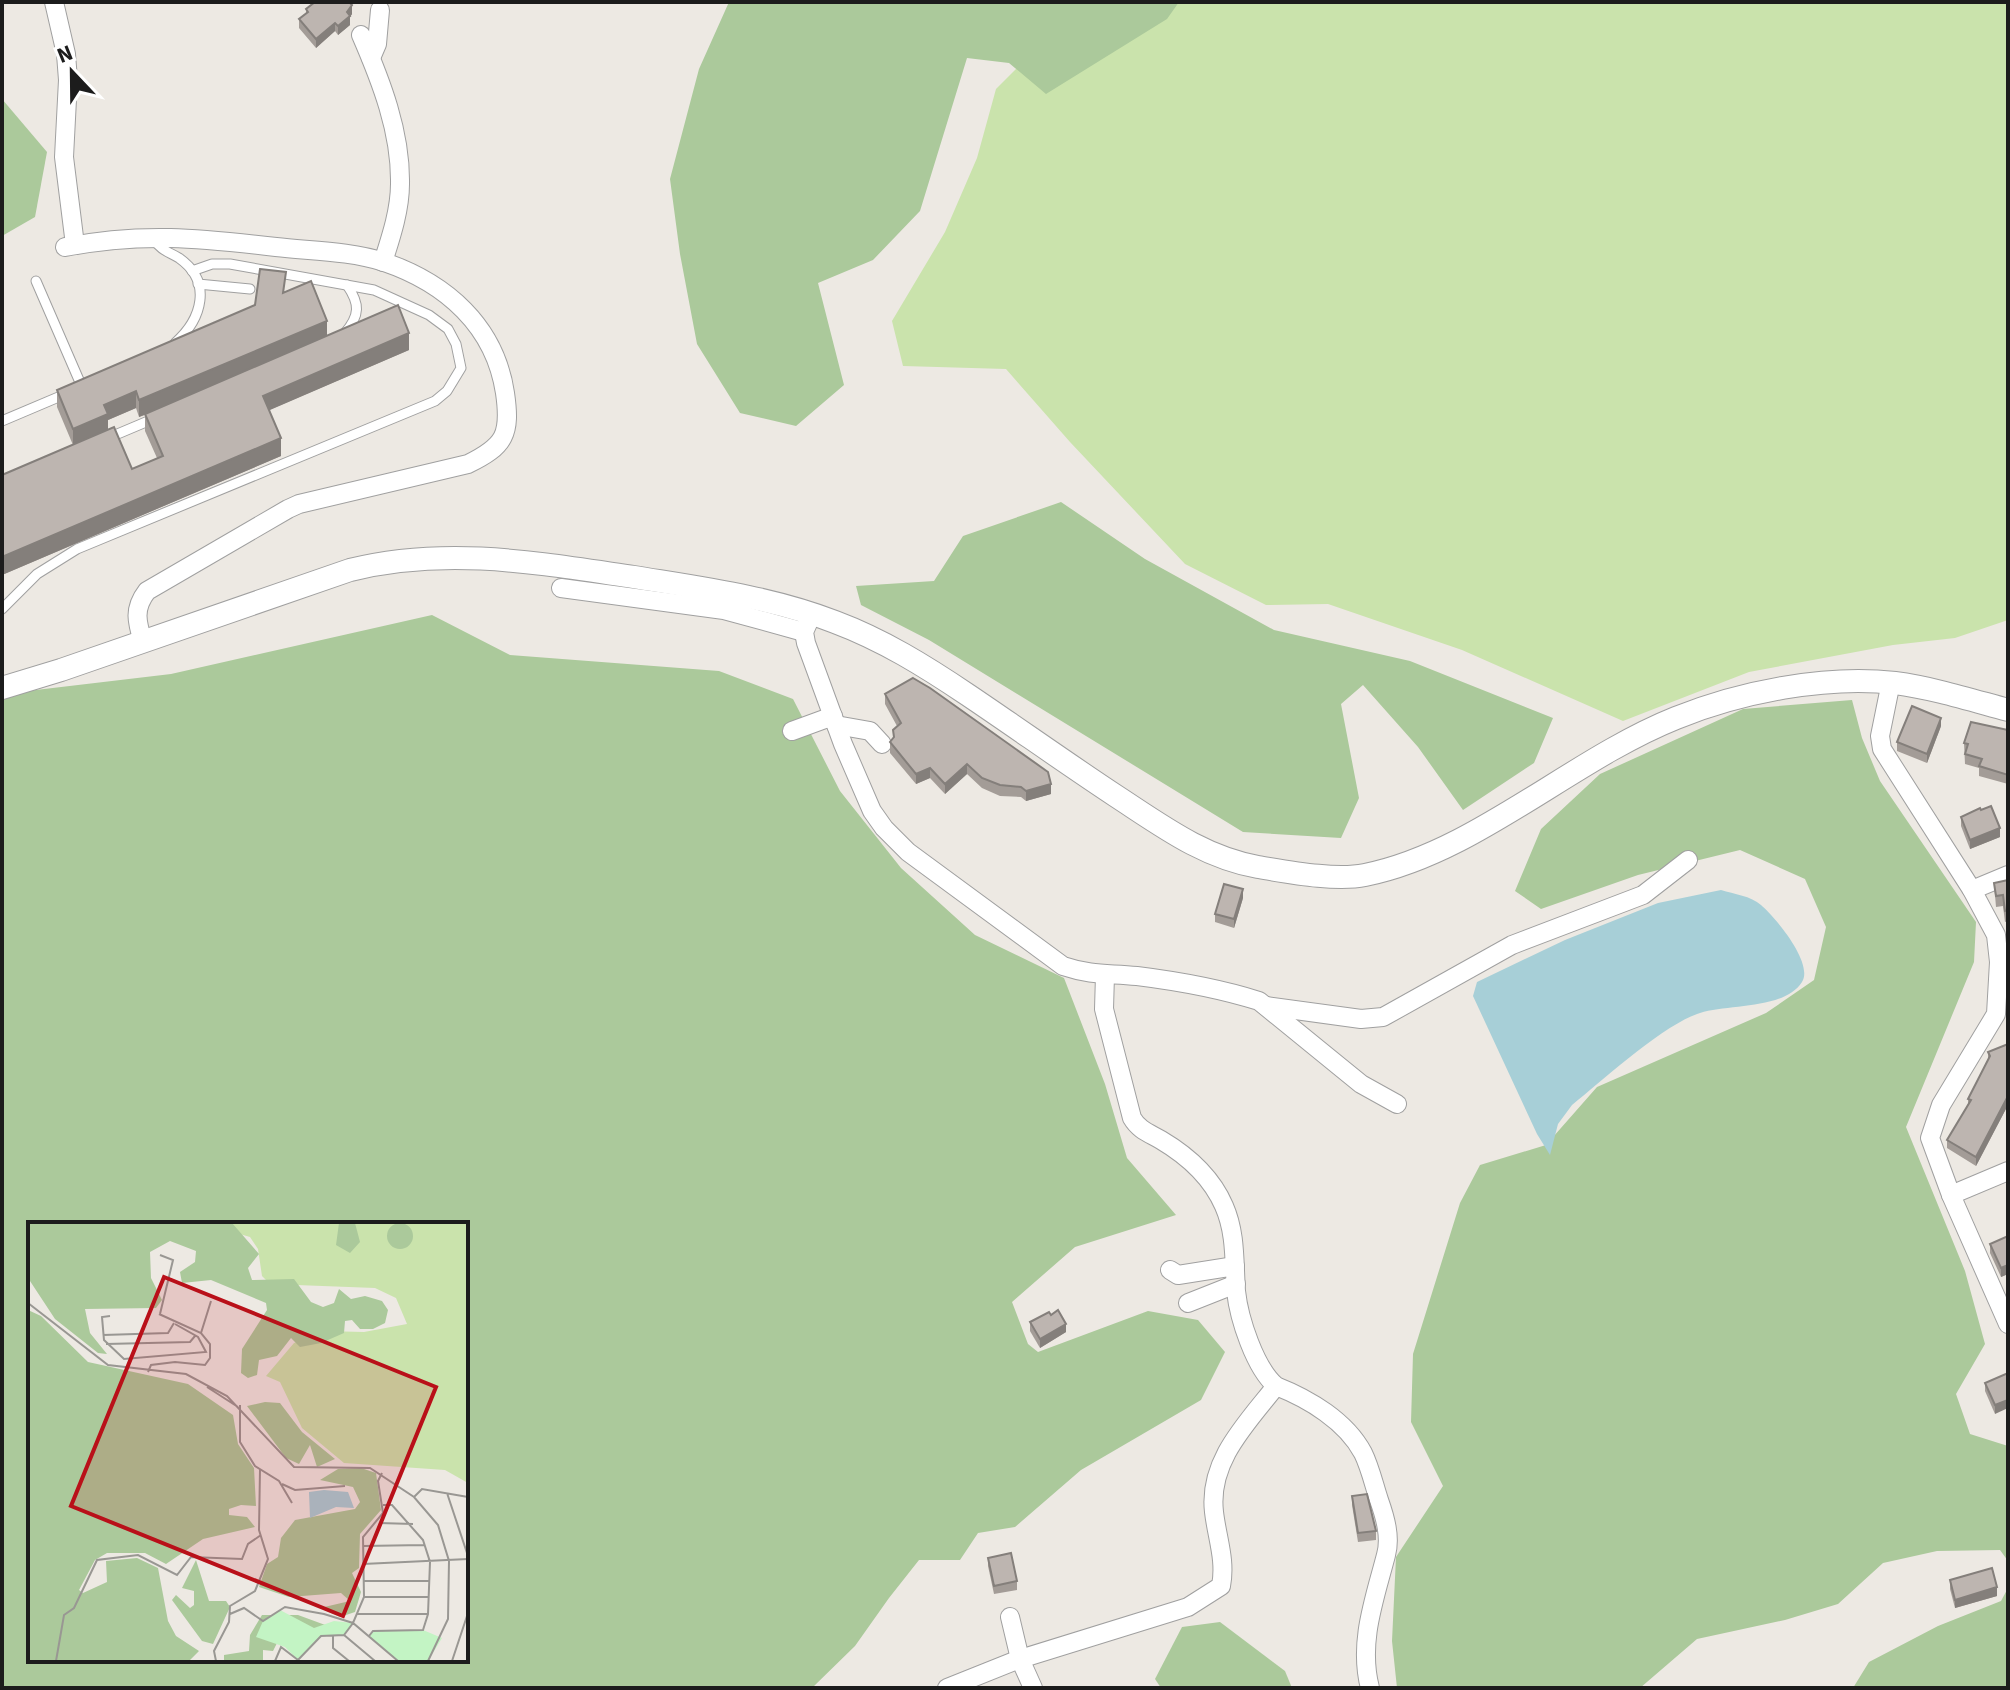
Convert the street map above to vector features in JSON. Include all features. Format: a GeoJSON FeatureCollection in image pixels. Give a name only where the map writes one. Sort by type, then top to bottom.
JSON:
{"type":"FeatureCollection","features":[{"type":"Feature","properties":{"kind":"street"},"geometry":{"type":"LineString","coordinates":[[54,2],[66,54],[68,80],[64,157],[70,246],[112,238],[153,236],[212,239],[383,262],[412,275],[466,309],[499,368],[505,394],[506,435],[489,454],[468,464],[288,509],[147,591],[136,608],[136,621],[143,642]]}},
{"type":"Feature","properties":{"kind":"street"},"geometry":{"type":"LineString","coordinates":[[371,58],[377,44],[380,10]]}},
{"type":"Feature","properties":{"kind":"street"},"geometry":{"type":"LineString","coordinates":[[361,35],[390,117],[398,152],[400,184],[394,226],[383,262]]}},
{"type":"Feature","properties":{"kind":"street"},"geometry":{"type":"LineString","coordinates":[[2,688],[350,570],[391,560],[481,558],[537,563],[710,589],[900,651],[1193,847],[1255,866],[1361,876],[1402,865],[1443,847],[1595,758],[1676,717],[1800,684],[1891,682],[1927,688],[2008,710]]}},
{"type":"Feature","properties":{"kind":"street"},"geometry":{"type":"LineString","coordinates":[[561,588],[808,623]]}},
{"type":"Feature","properties":{"kind":"street"},"geometry":{"type":"LineString","coordinates":[[808,623],[834,720],[872,811],[884,828],[908,852],[1063,966],[1089,974],[1136,976],[1240,995],[1266,1006],[1361,1019],[1383,1017],[1512,945],[1643,895],[1688,860]]}},
{"type":"Feature","properties":{"kind":"street"},"geometry":{"type":"LineString","coordinates":[[1891,682],[1880,736],[1882,749],[1972,890],[1996,935],[1999,962],[1995,987],[2002,1016],[1941,1105],[1930,1138],[1951,1195],[2006,1313]]}},
{"type":"Feature","properties":{"kind":"street"},"geometry":{"type":"LineString","coordinates":[[792,731],[834,720],[870,731],[882,744]]}},
{"type":"Feature","properties":{"kind":"street"},"geometry":{"type":"LineString","coordinates":[[1972,890],[2008,875]]}},
{"type":"Feature","properties":{"kind":"street"},"geometry":{"type":"LineString","coordinates":[[1105,975],[1104,1009],[1132,1118],[1138,1127],[1189,1158],[1208,1179],[1224,1204],[1231,1226],[1238,1304],[1255,1359],[1267,1379],[1276,1386],[1339,1423],[1355,1441],[1366,1461],[1386,1520],[1387,1552],[1369,1620],[1366,1673],[1370,1688]]}},
{"type":"Feature","properties":{"kind":"street"},"geometry":{"type":"LineString","coordinates":[[1266,1006],[1361,1084],[1397,1104]]}},
{"type":"Feature","properties":{"kind":"street"},"geometry":{"type":"LineString","coordinates":[[1951,1195],[2008,1171]]}},
{"type":"Feature","properties":{"kind":"street"},"geometry":{"type":"LineString","coordinates":[[1170,1270],[1178,1275],[1236,1275]]}},
{"type":"Feature","properties":{"kind":"street"},"geometry":{"type":"LineString","coordinates":[[1188,1303],[1236,1275]]}},
{"type":"Feature","properties":{"kind":"street"},"geometry":{"type":"LineString","coordinates":[[947,1688],[1020,1659],[1188,1607],[1221,1586],[1224,1569],[1214,1509],[1217,1477],[1229,1446],[1276,1386]]}},
{"type":"Feature","properties":{"kind":"street"},"geometry":{"type":"LineString","coordinates":[[1010,1617],[1020,1659],[1033,1688]]}},
{"type":"Feature","properties":{"kind":"lane"},"geometry":{"type":"LineString","coordinates":[[153,236],[157,246],[180,259],[192,271],[201,291],[192,328],[166,349]]}},
{"type":"Feature","properties":{"kind":"lane"},"geometry":{"type":"LineString","coordinates":[[2,609],[37,574],[77,549],[435,401],[447,391],[461,368],[456,344],[443,323],[374,290],[230,264],[212,264],[192,271]]}},
{"type":"Feature","properties":{"kind":"lane"},"geometry":{"type":"LineString","coordinates":[[36,281],[82,387]]}},
{"type":"Feature","properties":{"kind":"lane"},"geometry":{"type":"LineString","coordinates":[[198,284],[250,289]]}},
{"type":"Feature","properties":{"kind":"lane"},"geometry":{"type":"LineString","coordinates":[[331,344],[357,317],[359,307],[347,285]]}},
{"type":"Feature","properties":{"kind":"lane"},"geometry":{"type":"LineString","coordinates":[[2,421],[93,382]]}},
{"type":"Feature","properties":{"kind":"lane"},"geometry":{"type":"LineString","coordinates":[[104,440],[162,415]]}},
{"type":"Feature","properties":{"kind":"green space"},"geometry":{"type":"Polygon","coordinates":[[[729,2],[1179,2],[1167,19],[1046,94],[1009,63],[967,58],[920,211],[873,260],[818,283],[844,385],[796,426],[740,413],[697,344],[680,254],[670,179],[699,69],[729,2]]]}},
{"type":"Feature","properties":{"kind":"green space"},"geometry":{"type":"Polygon","coordinates":[[[1083,2],[2008,2],[2008,620],[1955,638],[1893,645],[1749,672],[1623,721],[1462,650],[1328,604],[1266,605],[1185,564],[1006,369],[903,366],[892,321],[945,232],[977,158],[996,89],[1083,2]]]}},
{"type":"Feature","properties":{"kind":"green space"},"geometry":{"type":"Polygon","coordinates":[[[2,99],[47,152],[35,217],[2,236],[2,99]]]}},
{"type":"Feature","properties":{"kind":"green space"},"geometry":{"type":"Polygon","coordinates":[[[1061,502],[1145,559],[1274,630],[1410,661],[1553,718],[1534,763],[1463,810],[1418,747],[1363,685],[1341,704],[1359,798],[1341,838],[1243,832],[929,640],[861,605],[856,586],[934,581],[963,536],[1061,502]]]}},
{"type":"Feature","properties":{"kind":"green space"},"geometry":{"type":"Polygon","coordinates":[[[432,615],[510,655],[719,671],[793,699],[840,791],[901,868],[975,935],[1064,978],[1105,1084],[1127,1158],[1176,1215],[1075,1247],[1012,1302],[1028,1344],[1038,1352],[1148,1311],[1198,1320],[1225,1352],[1201,1400],[1081,1470],[1015,1527],[978,1533],[960,1560],[919,1560],[855,1646],[812,1688],[2,1688],[2,694],[171,674],[432,615]]]}},
{"type":"Feature","properties":{"kind":"green space"},"geometry":{"type":"Polygon","coordinates":[[[1852,700],[1862,738],[1880,781],[1976,922],[1974,962],[1906,1127],[1965,1271],[1985,1344],[1956,1394],[1970,1434],[2008,1446],[2008,1561],[2000,1550],[1937,1551],[1883,1563],[1838,1604],[1785,1620],[1697,1639],[1640,1688],[1397,1688],[1392,1641],[1396,1557],[1443,1486],[1411,1422],[1413,1354],[1460,1203],[1480,1165],[1546,1145],[1597,1087],[1766,1013],[1814,980],[1826,927],[1805,879],[1740,850],[1638,875],[1541,909],[1515,891],[1541,829],[1600,774],[1743,709],[1852,700]]]}},
{"type":"Feature","properties":{"kind":"green space"},"geometry":{"type":"Polygon","coordinates":[[[2008,1588],[2008,1688],[1853,1688],[1869,1662],[1938,1626],[2001,1601],[2008,1588]]]}},
{"type":"Feature","properties":{"kind":"green space"},"geometry":{"type":"Polygon","coordinates":[[[1220,1622],[1285,1671],[1292,1688],[1161,1688],[1155,1679],[1182,1627],[1220,1622]]]}},
{"type":"Feature","properties":{"kind":"water"},"geometry":{"type":"Polygon","coordinates":[[[1721,890],[1752,899],[1775,919],[1798,952],[1803,964],[1802,982],[1794,991],[1769,1002],[1700,1013],[1669,1028],[1572,1105],[1558,1124],[1550,1155],[1537,1134],[1473,996],[1477,982],[1565,940],[1658,903],[1721,890]]]}},
{"type":"Feature","properties":{"kind":"building"},"geometry":{"type":"Polygon","coordinates":[[[315,2],[349,2],[352,5],[347,12],[350,16],[338,26],[335,23],[316,39],[299,19],[315,2]]]}},
{"type":"Feature","properties":{"kind":"building"},"geometry":{"type":"Polygon","coordinates":[[[260,269],[286,272],[283,293],[311,281],[327,321],[139,400],[136,391],[104,405],[108,414],[73,429],[57,390],[255,305],[260,269]]]}},
{"type":"Feature","properties":{"kind":"building"},"geometry":{"type":"Polygon","coordinates":[[[398,305],[409,333],[263,396],[281,438],[2,557],[2,475],[114,427],[132,469],[163,456],[145,414],[398,305]]]}},
{"type":"Feature","properties":{"kind":"building"},"geometry":{"type":"Polygon","coordinates":[[[913,678],[1048,772],[1051,784],[1026,791],[1021,787],[1000,785],[982,778],[967,764],[945,784],[930,768],[916,774],[890,742],[894,737],[893,730],[901,723],[885,694],[913,678]]]}},
{"type":"Feature","properties":{"kind":"building"},"geometry":{"type":"Polygon","coordinates":[[[1912,706],[1941,718],[1927,754],[1897,742],[1912,706]]]}},
{"type":"Feature","properties":{"kind":"building"},"geometry":{"type":"Polygon","coordinates":[[[1971,722],[2008,730],[2008,775],[1979,766],[1982,759],[1965,754],[1968,744],[1964,743],[1971,722]]]}},
{"type":"Feature","properties":{"kind":"building"},"geometry":{"type":"Polygon","coordinates":[[[1991,806],[2000,828],[1970,840],[1961,817],[1991,806]]]}},
{"type":"Feature","properties":{"kind":"building"},"geometry":{"type":"Polygon","coordinates":[[[2008,880],[2008,910],[2005,911],[2003,895],[1996,896],[1994,883],[2008,880]]]}},
{"type":"Feature","properties":{"kind":"building"},"geometry":{"type":"Polygon","coordinates":[[[1224,884],[1243,889],[1234,919],[1215,914],[1224,884]]]}},
{"type":"Feature","properties":{"kind":"building"},"geometry":{"type":"Polygon","coordinates":[[[2008,1044],[2008,1096],[1976,1157],[1947,1140],[1971,1100],[1968,1099],[1990,1056],[1988,1052],[2008,1044]]]}},
{"type":"Feature","properties":{"kind":"building"},"geometry":{"type":"Polygon","coordinates":[[[2008,1236],[2008,1265],[2001,1268],[1990,1244],[2008,1236]]]}},
{"type":"Feature","properties":{"kind":"building"},"geometry":{"type":"Polygon","coordinates":[[[1058,1310],[1066,1324],[1040,1339],[1030,1322],[1058,1310]]]}},
{"type":"Feature","properties":{"kind":"building"},"geometry":{"type":"Polygon","coordinates":[[[2008,1373],[2008,1400],[1995,1405],[1985,1383],[2008,1373]]]}},
{"type":"Feature","properties":{"kind":"building"},"geometry":{"type":"Polygon","coordinates":[[[1367,1494],[1376,1531],[1358,1533],[1352,1496],[1367,1494]]]}},
{"type":"Feature","properties":{"kind":"building"},"geometry":{"type":"Polygon","coordinates":[[[1011,1553],[1017,1581],[994,1586],[988,1558],[1011,1553]]]}},
{"type":"Feature","properties":{"kind":"building"},"geometry":{"type":"Polygon","coordinates":[[[1992,1568],[1997,1587],[1955,1600],[1950,1580],[1992,1568]]]}}]}
